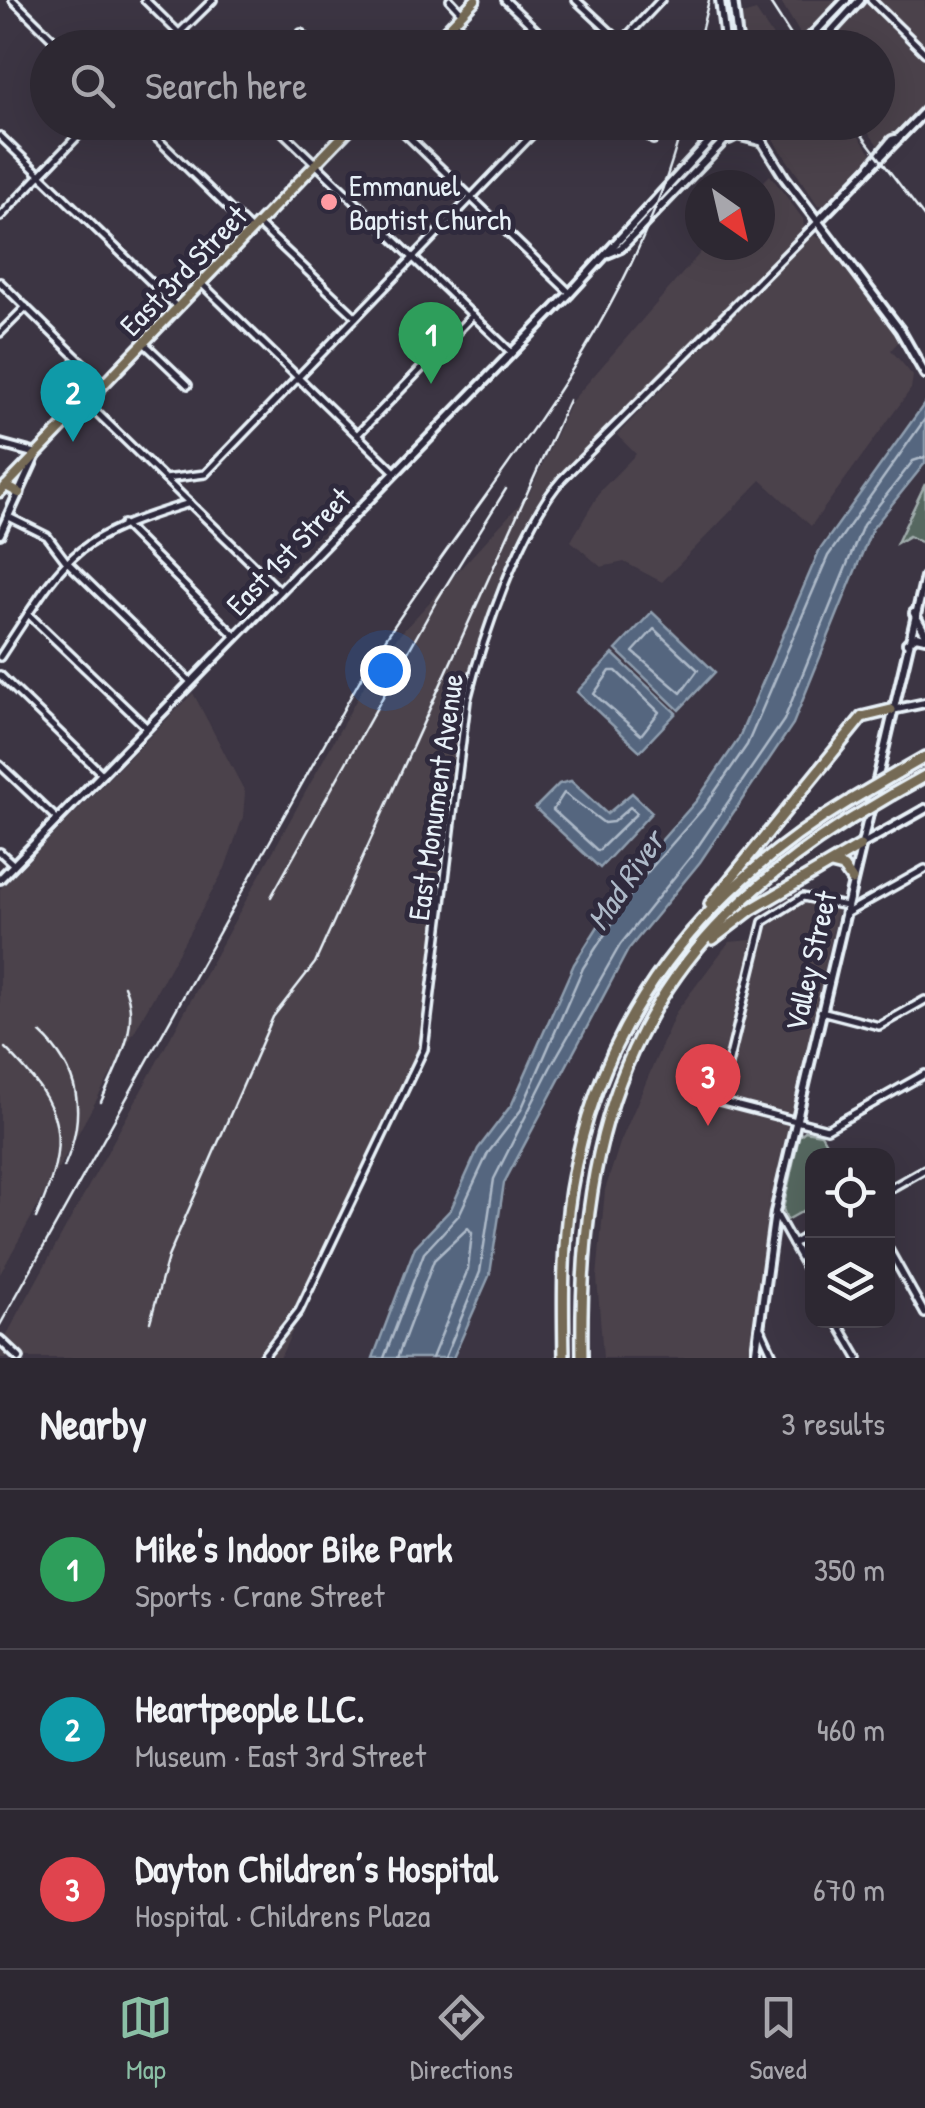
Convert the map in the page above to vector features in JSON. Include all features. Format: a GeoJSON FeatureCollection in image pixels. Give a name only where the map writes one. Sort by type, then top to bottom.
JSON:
{"type":"FeatureCollection","features":[{"type":"Feature","properties":{"kind":"highway"},"geometry":{"type":"LineString","coordinates":[[707,910],[713,896],[862,716],[892,710]]}},
{"type":"Feature","properties":{"kind":"highway"},"geometry":{"type":"LineString","coordinates":[[564,1358],[567,1222],[593,1105],[621,1037],[641,1001],[707,910],[784,842],[925,757]]}},
{"type":"Feature","properties":{"kind":"highway"},"geometry":{"type":"LineString","coordinates":[[582,1358],[584,1228],[597,1150],[635,1046],[695,952],[763,880],[846,822],[925,776]]}},
{"type":"Feature","properties":{"kind":"highway"},"geometry":{"type":"LineString","coordinates":[[695,952],[752,909],[860,846]]}},
{"type":"Feature","properties":{"kind":"highway"},"geometry":{"type":"LineString","coordinates":[[828,864],[843,867],[852,880]]}},
{"type":"Feature","properties":{"kind":"main road"},"geometry":{"type":"LineString","coordinates":[[446,30],[475,0]]}},
{"type":"Feature","properties":{"kind":"main road"},"geometry":{"type":"LineString","coordinates":[[720,0],[724,30]]}},
{"type":"Feature","properties":{"kind":"main road"},"geometry":{"type":"LineString","coordinates":[[733,0],[737,30]]}},
{"type":"Feature","properties":{"kind":"main road"},"geometry":{"type":"LineString","coordinates":[[817,30],[846,0]]}},
{"type":"Feature","properties":{"kind":"main road"},"geometry":{"type":"LineString","coordinates":[[832,30],[860,0]]}},
{"type":"Feature","properties":{"kind":"main road","name":"East Monument Avenue"},"geometry":{"type":"LineString","coordinates":[[818,221],[925,111]]}},
{"type":"Feature","properties":{"kind":"main road","name":"East 3rd Street"},"geometry":{"type":"LineString","coordinates":[[3,489],[339,140]]}},
{"type":"Feature","properties":{"kind":"main road","name":"East 1st Street"},"geometry":{"type":"LineString","coordinates":[[0,880],[570,293],[711,140]]}},
{"type":"Feature","properties":{"kind":"main road"},"geometry":{"type":"LineString","coordinates":[[723,142],[728,140]]}},
{"type":"Feature","properties":{"kind":"main road"},"geometry":{"type":"LineString","coordinates":[[755,140],[760,141],[900,330],[925,374]]}},
{"type":"Feature","properties":{"kind":"main road","name":"East 1st Street"},"geometry":{"type":"LineString","coordinates":[[607,253],[620,248],[723,142]]}},
{"type":"Feature","properties":{"kind":"main road"},"geometry":{"type":"LineString","coordinates":[[0,444],[37,454],[0,534]]}},
{"type":"Feature","properties":{"kind":"main road"},"geometry":{"type":"LineString","coordinates":[[3,489],[20,493]]}},
{"type":"Feature","properties":{"kind":"main road","name":"Valley Street"},"geometry":{"type":"LineString","coordinates":[[756,1357],[775,1212],[906,644],[925,578]]}},
{"type":"Feature","properties":{"kind":"main road"},"geometry":{"type":"LineString","coordinates":[[906,644],[916,636],[925,636],[914,613]]}},
{"type":"Feature","properties":{"kind":"main road"},"geometry":{"type":"LineString","coordinates":[[892,710],[925,704]]}},
{"type":"Feature","properties":{"kind":"main road"},"geometry":{"type":"LineString","coordinates":[[860,846],[925,809]]}},
{"type":"Feature","properties":{"kind":"main road"},"geometry":{"type":"LineString","coordinates":[[0,1340],[19,1358]]}},
{"type":"Feature","properties":{"kind":"street"},"geometry":{"type":"LineString","coordinates":[[12,0],[43,30]]}},
{"type":"Feature","properties":{"kind":"street"},"geometry":{"type":"LineString","coordinates":[[145,0],[176,30]]}},
{"type":"Feature","properties":{"kind":"street"},"geometry":{"type":"LineString","coordinates":[[182,30],[213,0]]}},
{"type":"Feature","properties":{"kind":"street"},"geometry":{"type":"LineString","coordinates":[[450,0],[462,12]]}},
{"type":"Feature","properties":{"kind":"street"},"geometry":{"type":"LineString","coordinates":[[505,0],[536,30]]}},
{"type":"Feature","properties":{"kind":"street"},"geometry":{"type":"LineString","coordinates":[[576,0],[604,30]]}},
{"type":"Feature","properties":{"kind":"street"},"geometry":{"type":"LineString","coordinates":[[632,30],[661,0]]}},
{"type":"Feature","properties":{"kind":"street"},"geometry":{"type":"LineString","coordinates":[[870,0],[925,53]]}},
{"type":"Feature","properties":{"kind":"street"},"geometry":{"type":"LineString","coordinates":[[454,21],[463,30]]}},
{"type":"Feature","properties":{"kind":"street"},"geometry":{"type":"LineString","coordinates":[[0,136],[178,308]]}},
{"type":"Feature","properties":{"kind":"street"},"geometry":{"type":"LineString","coordinates":[[0,217],[74,140]]}},
{"type":"Feature","properties":{"kind":"street"},"geometry":{"type":"LineString","coordinates":[[160,140],[356,317]]}},
{"type":"Feature","properties":{"kind":"street"},"geometry":{"type":"LineString","coordinates":[[290,140],[512,352]]}},
{"type":"Feature","properties":{"kind":"street"},"geometry":{"type":"LineString","coordinates":[[411,140],[570,293]]}},
{"type":"Feature","properties":{"kind":"street"},"geometry":{"type":"LineString","coordinates":[[165,479],[204,474],[527,140]]}},
{"type":"Feature","properties":{"kind":"street","name":"East Monument Avenue"},"geometry":{"type":"LineString","coordinates":[[262,1358],[299,1311],[424,1049],[467,700],[478,656],[537,514],[562,479],[818,221]]}},
{"type":"Feature","properties":{"kind":"street"},"geometry":{"type":"LineString","coordinates":[[0,282],[104,384]]}},
{"type":"Feature","properties":{"kind":"street"},"geometry":{"type":"LineString","coordinates":[[201,283],[395,472]]}},
{"type":"Feature","properties":{"kind":"street"},"geometry":{"type":"LineString","coordinates":[[0,333],[26,307]]}},
{"type":"Feature","properties":{"kind":"street"},"geometry":{"type":"LineString","coordinates":[[357,435],[473,315]]}},
{"type":"Feature","properties":{"kind":"street"},"geometry":{"type":"LineString","coordinates":[[144,343],[188,385]]}},
{"type":"Feature","properties":{"kind":"street"},"geometry":{"type":"LineString","coordinates":[[86,402],[280,591]]}},
{"type":"Feature","properties":{"kind":"street"},"geometry":{"type":"LineString","coordinates":[[0,657],[65,560],[98,535],[190,503]]}},
{"type":"Feature","properties":{"kind":"street"},"geometry":{"type":"LineString","coordinates":[[9,516],[48,536],[65,560],[191,682]]}},
{"type":"Feature","properties":{"kind":"street"},"geometry":{"type":"LineString","coordinates":[[124,524],[236,637]]}},
{"type":"Feature","properties":{"kind":"street"},"geometry":{"type":"LineString","coordinates":[[28,614],[146,728]]}},
{"type":"Feature","properties":{"kind":"street"},"geometry":{"type":"LineString","coordinates":[[0,675],[102,774]]}},
{"type":"Feature","properties":{"kind":"street"},"geometry":{"type":"LineString","coordinates":[[0,764],[58,820]]}},
{"type":"Feature","properties":{"kind":"street"},"geometry":{"type":"LineString","coordinates":[[0,852],[14,865]]}},
{"type":"Feature","properties":{"kind":"street"},"geometry":{"type":"LineString","coordinates":[[844,915],[925,869]]}},
{"type":"Feature","properties":{"kind":"street"},"geometry":{"type":"LineString","coordinates":[[846,906],[803,897],[766,918],[719,1101],[831,1128],[925,1074]]}},
{"type":"Feature","properties":{"kind":"street"},"geometry":{"type":"LineString","coordinates":[[821,1011],[879,1026],[925,1000]]}},
{"type":"Feature","properties":{"kind":"street"},"geometry":{"type":"LineString","coordinates":[[895,1186],[925,1169]]}},
{"type":"Feature","properties":{"kind":"street"},"geometry":{"type":"LineString","coordinates":[[775,1212],[805,1265]]}},
{"type":"Feature","properties":{"kind":"street"},"geometry":{"type":"LineString","coordinates":[[793,1244],[805,1237]]}},
{"type":"Feature","properties":{"kind":"street"},"geometry":{"type":"LineString","coordinates":[[895,1260],[925,1314]]}},
{"type":"Feature","properties":{"kind":"street"},"geometry":{"type":"LineString","coordinates":[[760,1327],[774,1358]]}},
{"type":"Feature","properties":{"kind":"street"},"geometry":{"type":"LineString","coordinates":[[841,1328],[858,1358]]}},
{"type":"Feature","properties":{"kind":"shaded area"},"geometry":{"type":"Polygon","coordinates":[[[780,0],[840,0],[809,30],[798,30],[780,0]]]}},
{"type":"Feature","properties":{"kind":"shaded area"},"geometry":{"type":"Polygon","coordinates":[[[866,0],[925,57],[925,102],[895,131],[895,30],[837,30],[866,0]]]}},
{"type":"Feature","properties":{"kind":"shaded area"},"geometry":{"type":"Polygon","coordinates":[[[877,0],[925,0],[925,46],[877,0]]]}},
{"type":"Feature","properties":{"kind":"shaded area"},"geometry":{"type":"Polygon","coordinates":[[[756,11],[769,30],[743,30],[742,15],[756,11]]]}},
{"type":"Feature","properties":{"kind":"shaded area"},"geometry":{"type":"Polygon","coordinates":[[[774,140],[861,140],[873,155],[825,205],[818,205],[774,140]]]}},
{"type":"Feature","properties":{"kind":"shaded area"},"geometry":{"type":"Polygon","coordinates":[[[775,182],[803,219],[804,229],[775,259],[775,182]]]}},
{"type":"Feature","properties":{"kind":"shaded area"},"geometry":{"type":"Polygon","coordinates":[[[812,235],[825,240],[900,340],[891,350],[913,376],[911,389],[811,526],[761,480],[662,582],[624,562],[601,567],[571,541],[601,490],[636,454],[617,435],[812,235]]]}},
{"type":"Feature","properties":{"kind":"shaded area"},"geometry":{"type":"Polygon","coordinates":[[[694,260],[774,260],[547,493],[467,700],[425,1046],[280,1358],[0,1358],[0,1347],[381,655],[529,494],[571,402],[694,260]]]}},
{"type":"Feature","properties":{"kind":"shaded area"},"geometry":{"type":"Polygon","coordinates":[[[193,693],[245,792],[243,817],[225,868],[0,1274],[0,889],[193,693]]]}},
{"type":"Feature","properties":{"kind":"shaded area"},"geometry":{"type":"Polygon","coordinates":[[[811,893],[840,900],[773,1200],[750,1358],[603,1358],[597,1277],[605,1190],[620,1143],[676,1012],[729,942],[752,940],[763,916],[811,893]]]}},
{"type":"Feature","properties":{"kind":"green space"},"geometry":{"type":"Polygon","coordinates":[[[925,484],[925,544],[909,536],[897,543],[925,484]]]}},
{"type":"Feature","properties":{"kind":"green space"},"geometry":{"type":"Polygon","coordinates":[[[805,1131],[821,1134],[829,1148],[805,1148],[805,1210],[787,1220],[783,1209],[799,1136],[805,1131]]]}},
{"type":"Feature","properties":{"kind":"water"},"geometry":{"type":"Polygon","coordinates":[[[925,403],[925,463],[872,529],[793,724],[700,862],[628,950],[504,1183],[490,1274],[453,1358],[373,1358],[415,1247],[451,1209],[478,1149],[512,1104],[574,964],[630,876],[697,800],[738,740],[819,551],[925,403]]]}},
{"type":"Feature","properties":{"kind":"water"},"geometry":{"type":"Polygon","coordinates":[[[652,612],[715,672],[679,710],[616,650],[652,612]]]}},
{"type":"Feature","properties":{"kind":"water"},"geometry":{"type":"Polygon","coordinates":[[[613,654],[676,713],[640,751],[577,692],[613,654]]]}},
{"type":"Feature","properties":{"kind":"water"},"geometry":{"type":"Polygon","coordinates":[[[571,781],[607,814],[632,793],[652,812],[600,868],[535,808],[559,784],[571,781]]]}},
{"type":"Feature","properties":{"kind":"railway"},"geometry":{"type":"LineString","coordinates":[[702,30],[709,0]]}},
{"type":"Feature","properties":{"kind":"railway"},"geometry":{"type":"LineString","coordinates":[[768,0],[787,30]]}},
{"type":"Feature","properties":{"kind":"railway"},"geometry":{"type":"LineString","coordinates":[[0,1325],[366,669],[589,342],[626,274],[658,201],[677,140]]}},
{"type":"Feature","properties":{"kind":"railway"},"geometry":{"type":"LineString","coordinates":[[866,140],[925,218]]}},
{"type":"Feature","properties":{"kind":"railway"},"geometry":{"type":"LineString","coordinates":[[150,1322],[168,1257],[273,1017],[315,963],[569,400]]}},
{"type":"Feature","properties":{"kind":"railway"},"geometry":{"type":"LineString","coordinates":[[271,897],[437,600],[506,489]]}},
{"type":"Feature","properties":{"kind":"railway"},"geometry":{"type":"LineString","coordinates":[[101,1102],[129,1030],[129,1001],[124,986]]}},
{"type":"Feature","properties":{"kind":"railway"},"geometry":{"type":"LineString","coordinates":[[40,1033],[65,1063],[76,1096],[75,1130],[64,1167]]}},
{"type":"Feature","properties":{"kind":"railway"},"geometry":{"type":"LineString","coordinates":[[5,1048],[40,1089],[56,1126],[54,1167],[36,1218]]}},
{"type":"Feature","properties":{"kind":"place","name":"Emmanuel Baptist Church"},"geometry":{"type":"Point","coordinates":[329,202]}},
{"type":"Feature","properties":{"kind":"place","name":"Mike's Indoor Bike Park"},"geometry":{"type":"Point","coordinates":[431,384]}},
{"type":"Feature","properties":{"kind":"place","name":"Heartpeople LLC."},"geometry":{"type":"Point","coordinates":[73,442]}},
{"type":"Feature","properties":{"kind":"place","name":"Dayton Children’s Hospital"},"geometry":{"type":"Point","coordinates":[708,1126]}},
{"type":"Feature","properties":{"kind":"water label","name":"Mad River"},"geometry":{"type":"Point","coordinates":[625,880]}}]}
